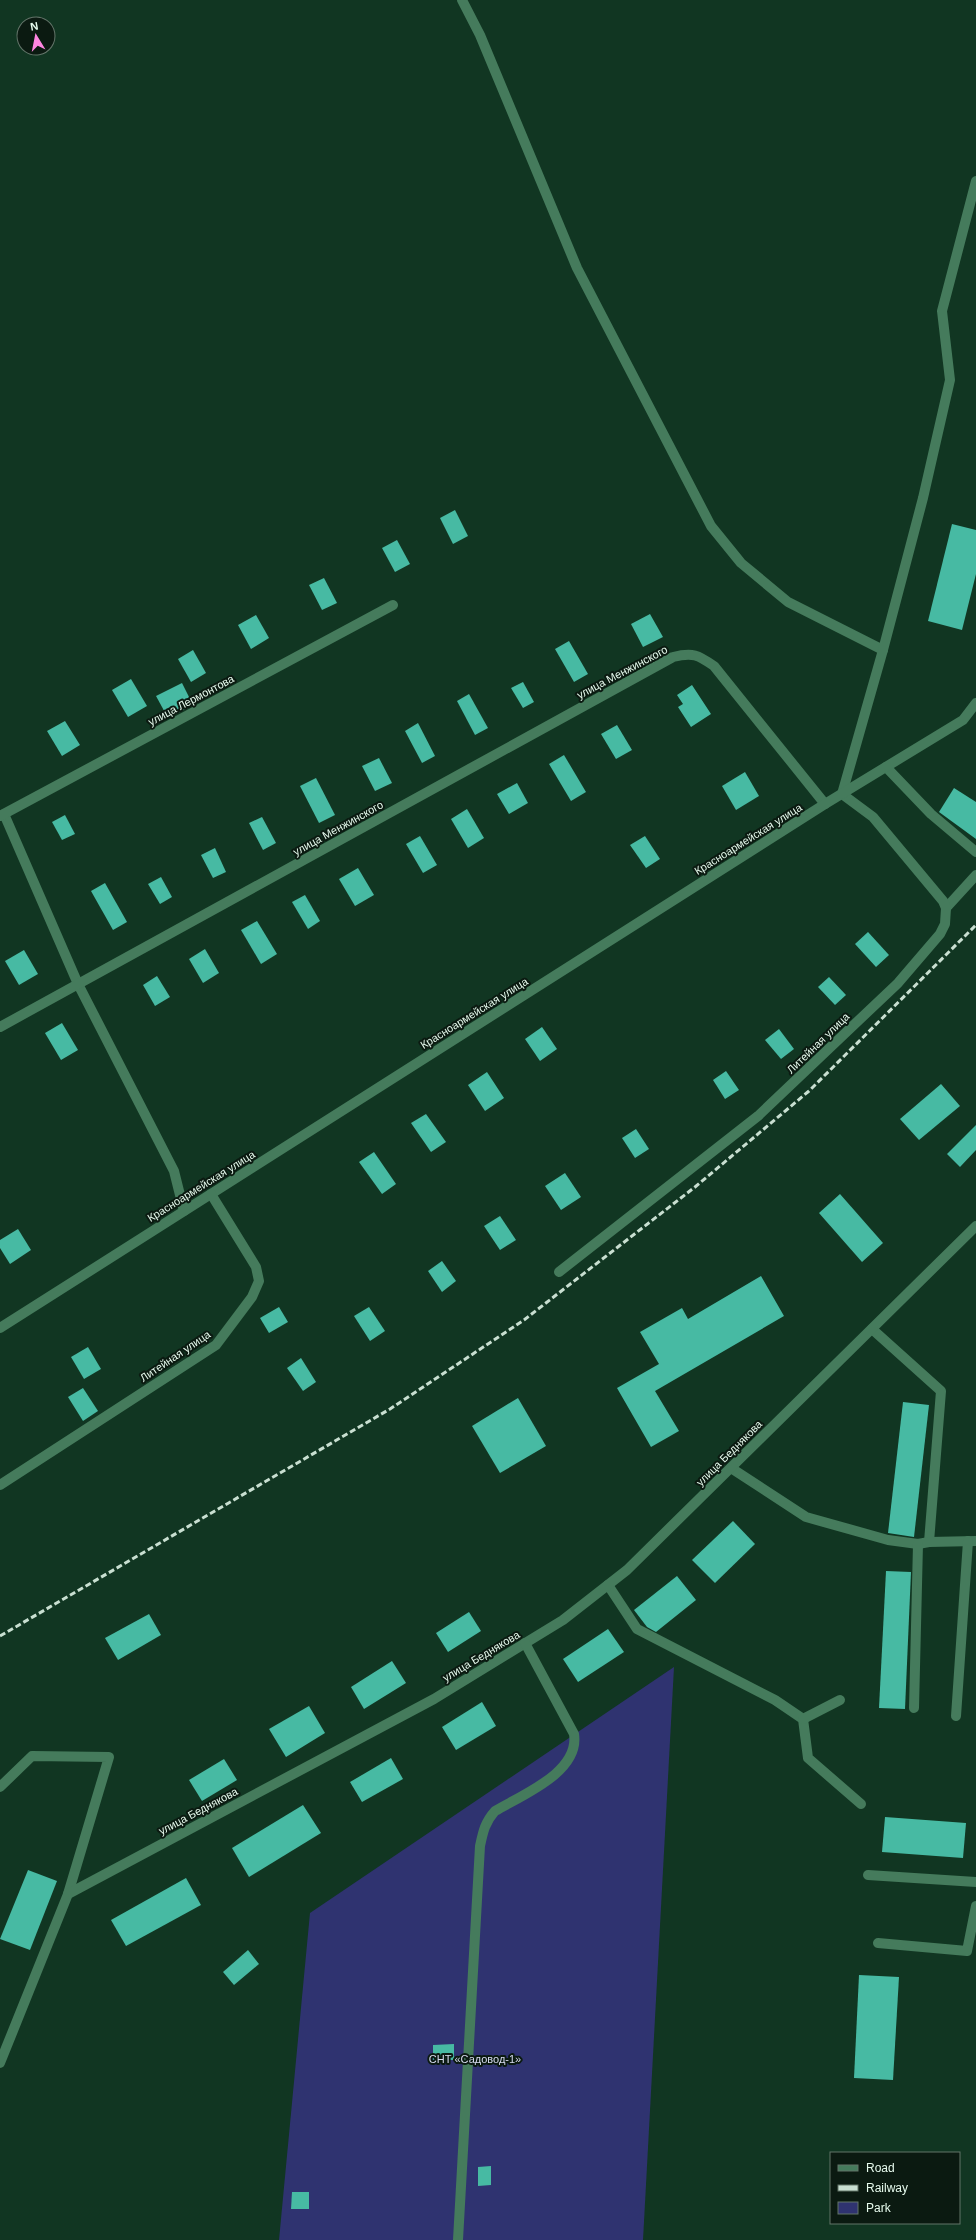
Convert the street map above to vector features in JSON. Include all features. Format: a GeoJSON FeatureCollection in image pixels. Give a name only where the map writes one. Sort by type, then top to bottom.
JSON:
{"type":"FeatureCollection","features":[{"type":"Feature","properties":{"kind":"street"},"geometry":{"type":"LineString","coordinates":[[462,0],[483,43],[577,268],[711,526],[741,562],[788,602],[883,650]]}},
{"type":"Feature","properties":{"kind":"street"},"geometry":{"type":"LineString","coordinates":[[976,181],[942,311],[950,380],[923,498],[883,650],[842,794],[873,817],[936,892],[946,908],[976,875]]}},
{"type":"Feature","properties":{"kind":"street","name":"улица Лермонтова"},"geometry":{"type":"LineString","coordinates":[[2,815],[393,605]]}},
{"type":"Feature","properties":{"kind":"street","name":"улица Менжинского"},"geometry":{"type":"LineString","coordinates":[[0,1027],[673,657],[688,653],[701,657],[714,666],[825,804]]}},
{"type":"Feature","properties":{"kind":"street","name":"Красноармейская улица"},"geometry":{"type":"LineString","coordinates":[[0,1328],[825,804],[963,720],[976,703]]}},
{"type":"Feature","properties":{"kind":"street"},"geometry":{"type":"LineString","coordinates":[[886,767],[931,814],[976,852]]}},
{"type":"Feature","properties":{"kind":"street"},"geometry":{"type":"LineString","coordinates":[[2,815],[78,984],[174,1171],[184,1211]]}},
{"type":"Feature","properties":{"kind":"street","name":"Литейная улица"},"geometry":{"type":"LineString","coordinates":[[559,1272],[758,1116],[898,983],[940,934],[945,924],[946,908]]}},
{"type":"Feature","properties":{"kind":"street","name":"Литейная улица"},"geometry":{"type":"LineString","coordinates":[[0,1485],[216,1345],[252,1297],[259,1281],[256,1267],[211,1194]]}},
{"type":"Feature","properties":{"kind":"street","name":"улица Беднякова"},"geometry":{"type":"LineString","coordinates":[[68,1894],[434,1699],[563,1620],[627,1570],[976,1226]]}},
{"type":"Feature","properties":{"kind":"street"},"geometry":{"type":"LineString","coordinates":[[872,1329],[941,1391],[929,1542]]}},
{"type":"Feature","properties":{"kind":"street"},"geometry":{"type":"LineString","coordinates":[[731,1468],[806,1517],[888,1540],[918,1544],[929,1542],[972,1541],[956,1716]]}},
{"type":"Feature","properties":{"kind":"street"},"geometry":{"type":"LineString","coordinates":[[914,1708],[918,1544]]}},
{"type":"Feature","properties":{"kind":"street"},"geometry":{"type":"LineString","coordinates":[[608,1585],[637,1629],[775,1700],[803,1719],[808,1758],[861,1804]]}},
{"type":"Feature","properties":{"kind":"street"},"geometry":{"type":"LineString","coordinates":[[458,2240],[480,1854],[483,1828],[488,1819],[496,1811],[553,1777],[565,1764],[576,1744],[574,1734],[525,1643]]}},
{"type":"Feature","properties":{"kind":"street"},"geometry":{"type":"LineString","coordinates":[[803,1719],[840,1700]]}},
{"type":"Feature","properties":{"kind":"street"},"geometry":{"type":"LineString","coordinates":[[0,1787],[32,1756],[109,1757],[68,1894],[0,2063]]}},
{"type":"Feature","properties":{"kind":"street"},"geometry":{"type":"LineString","coordinates":[[868,1875],[976,1882]]}},
{"type":"Feature","properties":{"kind":"street"},"geometry":{"type":"LineString","coordinates":[[878,1943],[967,1952],[976,1906]]}},
{"type":"Feature","properties":{"kind":"green space","name":"СНТ «Садовод-1»"},"geometry":{"type":"Polygon","coordinates":[[[674,1667],[643,2240],[279,2240],[310,1913],[674,1667]]]}},
{"type":"Feature","properties":{"kind":"building"},"geometry":{"type":"Polygon","coordinates":[[[455,510],[468,536],[453,544],[440,518],[455,510]]]}},
{"type":"Feature","properties":{"kind":"building"},"geometry":{"type":"Polygon","coordinates":[[[952,524],[976,530],[976,574],[962,630],[928,621],[952,524]]]}},
{"type":"Feature","properties":{"kind":"building"},"geometry":{"type":"Polygon","coordinates":[[[397,540],[410,564],[395,572],[382,548],[397,540]]]}},
{"type":"Feature","properties":{"kind":"building"},"geometry":{"type":"Polygon","coordinates":[[[324,578],[337,603],[322,610],[309,585],[324,578]]]}},
{"type":"Feature","properties":{"kind":"building"},"geometry":{"type":"Polygon","coordinates":[[[650,614],[663,637],[643,647],[631,624],[650,614]]]}},
{"type":"Feature","properties":{"kind":"building"},"geometry":{"type":"Polygon","coordinates":[[[256,615],[269,638],[251,649],[238,625],[256,615]]]}},
{"type":"Feature","properties":{"kind":"building"},"geometry":{"type":"Polygon","coordinates":[[[569,641],[588,674],[574,682],[555,649],[569,641]]]}},
{"type":"Feature","properties":{"kind":"building"},"geometry":{"type":"Polygon","coordinates":[[[193,650],[206,673],[191,682],[178,659],[193,650]]]}},
{"type":"Feature","properties":{"kind":"building"},"geometry":{"type":"Polygon","coordinates":[[[131,679],[147,706],[128,717],[112,690],[131,679]]]}},
{"type":"Feature","properties":{"kind":"building"},"geometry":{"type":"Polygon","coordinates":[[[523,682],[534,702],[523,708],[511,688],[523,682]]]}},
{"type":"Feature","properties":{"kind":"building"},"geometry":{"type":"Polygon","coordinates":[[[182,683],[193,705],[168,718],[156,696],[182,683]]]}},
{"type":"Feature","properties":{"kind":"building"},"geometry":{"type":"Polygon","coordinates":[[[692,685],[711,714],[691,727],[678,707],[683,704],[677,695],[692,685]]]}},
{"type":"Feature","properties":{"kind":"building"},"geometry":{"type":"Polygon","coordinates":[[[469,694],[488,728],[475,735],[457,701],[469,694]]]}},
{"type":"Feature","properties":{"kind":"building"},"geometry":{"type":"Polygon","coordinates":[[[65,721],[80,745],[62,756],[47,731],[65,721]]]}},
{"type":"Feature","properties":{"kind":"building"},"geometry":{"type":"Polygon","coordinates":[[[418,723],[435,756],[422,763],[405,731],[418,723]]]}},
{"type":"Feature","properties":{"kind":"building"},"geometry":{"type":"Polygon","coordinates":[[[617,725],[632,750],[616,759],[601,734],[617,725]]]}},
{"type":"Feature","properties":{"kind":"building"},"geometry":{"type":"Polygon","coordinates":[[[564,755],[586,792],[571,801],[549,764],[564,755]]]}},
{"type":"Feature","properties":{"kind":"building"},"geometry":{"type":"Polygon","coordinates":[[[379,758],[392,783],[375,791],[362,766],[379,758]]]}},
{"type":"Feature","properties":{"kind":"building"},"geometry":{"type":"Polygon","coordinates":[[[745,772],[759,796],[736,810],[722,786],[745,772]]]}},
{"type":"Feature","properties":{"kind":"building"},"geometry":{"type":"Polygon","coordinates":[[[316,778],[335,815],[319,823],[300,786],[316,778]]]}},
{"type":"Feature","properties":{"kind":"building"},"geometry":{"type":"Polygon","coordinates":[[[517,783],[528,803],[509,814],[497,794],[517,783]]]}},
{"type":"Feature","properties":{"kind":"building"},"geometry":{"type":"Polygon","coordinates":[[[954,788],[976,802],[976,839],[939,812],[954,788]]]}},
{"type":"Feature","properties":{"kind":"building"},"geometry":{"type":"Polygon","coordinates":[[[467,809],[484,838],[468,848],[451,819],[467,809]]]}},
{"type":"Feature","properties":{"kind":"building"},"geometry":{"type":"Polygon","coordinates":[[[65,815],[75,834],[62,840],[52,822],[65,815]]]}},
{"type":"Feature","properties":{"kind":"building"},"geometry":{"type":"Polygon","coordinates":[[[262,817],[276,843],[263,850],[249,823],[262,817]]]}},
{"type":"Feature","properties":{"kind":"building"},"geometry":{"type":"Polygon","coordinates":[[[420,836],[437,865],[423,873],[406,844],[420,836]]]}},
{"type":"Feature","properties":{"kind":"building"},"geometry":{"type":"Polygon","coordinates":[[[645,836],[660,859],[646,868],[630,845],[645,836]]]}},
{"type":"Feature","properties":{"kind":"building"},"geometry":{"type":"Polygon","coordinates":[[[215,848],[226,872],[213,878],[201,855],[215,848]]]}},
{"type":"Feature","properties":{"kind":"building"},"geometry":{"type":"Polygon","coordinates":[[[358,868],[374,895],[355,906],[339,879],[358,868]]]}},
{"type":"Feature","properties":{"kind":"building"},"geometry":{"type":"Polygon","coordinates":[[[161,877],[172,897],[160,904],[148,884],[161,877]]]}},
{"type":"Feature","properties":{"kind":"building"},"geometry":{"type":"Polygon","coordinates":[[[105,883],[127,922],[113,930],[91,891],[105,883]]]}},
{"type":"Feature","properties":{"kind":"building"},"geometry":{"type":"Polygon","coordinates":[[[305,895],[320,921],[308,929],[292,902],[305,895]]]}},
{"type":"Feature","properties":{"kind":"building"},"geometry":{"type":"Polygon","coordinates":[[[257,921],[277,954],[261,964],[241,930],[257,921]]]}},
{"type":"Feature","properties":{"kind":"building"},"geometry":{"type":"Polygon","coordinates":[[[868,932],[889,955],[876,967],[855,944],[868,932]]]}},
{"type":"Feature","properties":{"kind":"building"},"geometry":{"type":"Polygon","coordinates":[[[205,949],[219,973],[203,983],[189,959],[205,949]]]}},
{"type":"Feature","properties":{"kind":"building"},"geometry":{"type":"Polygon","coordinates":[[[24,950],[38,974],[19,985],[5,961],[24,950]]]}},
{"type":"Feature","properties":{"kind":"building"},"geometry":{"type":"Polygon","coordinates":[[[157,976],[170,997],[155,1006],[143,985],[157,976]]]}},
{"type":"Feature","properties":{"kind":"building"},"geometry":{"type":"Polygon","coordinates":[[[829,977],[846,995],[835,1005],[818,987],[829,977]]]}},
{"type":"Feature","properties":{"kind":"building"},"geometry":{"type":"Polygon","coordinates":[[[62,1023],[78,1050],[61,1060],[45,1033],[62,1023]]]}},
{"type":"Feature","properties":{"kind":"building"},"geometry":{"type":"Polygon","coordinates":[[[542,1027],[557,1049],[540,1061],[525,1039],[542,1027]]]}},
{"type":"Feature","properties":{"kind":"building"},"geometry":{"type":"Polygon","coordinates":[[[779,1029],[794,1049],[781,1059],[765,1040],[779,1029]]]}},
{"type":"Feature","properties":{"kind":"building"},"geometry":{"type":"Polygon","coordinates":[[[726,1071],[739,1090],[725,1099],[713,1080],[726,1071]]]}},
{"type":"Feature","properties":{"kind":"building"},"geometry":{"type":"Polygon","coordinates":[[[487,1072],[504,1098],[485,1111],[468,1085],[487,1072]]]}},
{"type":"Feature","properties":{"kind":"building"},"geometry":{"type":"Polygon","coordinates":[[[941,1084],[960,1106],[919,1140],[900,1119],[941,1084]]]}},
{"type":"Feature","properties":{"kind":"building"},"geometry":{"type":"Polygon","coordinates":[[[426,1114],[446,1142],[431,1152],[411,1123],[426,1114]]]}},
{"type":"Feature","properties":{"kind":"building"},"geometry":{"type":"Polygon","coordinates":[[[976,1125],[976,1150],[960,1167],[947,1154],[976,1125]]]}},
{"type":"Feature","properties":{"kind":"building"},"geometry":{"type":"Polygon","coordinates":[[[636,1129],[649,1149],[635,1158],[622,1138],[636,1129]]]}},
{"type":"Feature","properties":{"kind":"building"},"geometry":{"type":"Polygon","coordinates":[[[374,1152],[396,1184],[382,1194],[359,1162],[374,1152]]]}},
{"type":"Feature","properties":{"kind":"building"},"geometry":{"type":"Polygon","coordinates":[[[565,1173],[581,1197],[561,1210],[545,1186],[565,1173]]]}},
{"type":"Feature","properties":{"kind":"building"},"geometry":{"type":"Polygon","coordinates":[[[840,1194],[883,1243],[862,1262],[819,1213],[840,1194]]]}},
{"type":"Feature","properties":{"kind":"building"},"geometry":{"type":"Polygon","coordinates":[[[500,1216],[516,1240],[500,1250],[484,1226],[500,1216]]]}},
{"type":"Feature","properties":{"kind":"building"},"geometry":{"type":"Polygon","coordinates":[[[18,1229],[31,1250],[10,1264],[0,1248],[0,1240],[18,1229]]]}},
{"type":"Feature","properties":{"kind":"building"},"geometry":{"type":"Polygon","coordinates":[[[442,1261],[456,1281],[442,1292],[428,1271],[442,1261]]]}},
{"type":"Feature","properties":{"kind":"building"},"geometry":{"type":"Polygon","coordinates":[[[761,1276],[784,1316],[655,1391],[679,1431],[651,1447],[617,1388],[659,1364],[640,1332],[682,1308],[688,1319],[761,1276]]]}},
{"type":"Feature","properties":{"kind":"building"},"geometry":{"type":"Polygon","coordinates":[[[279,1307],[288,1322],[269,1333],[260,1318],[279,1307]]]}},
{"type":"Feature","properties":{"kind":"building"},"geometry":{"type":"Polygon","coordinates":[[[369,1307],[385,1331],[370,1341],[354,1316],[369,1307]]]}},
{"type":"Feature","properties":{"kind":"building"},"geometry":{"type":"Polygon","coordinates":[[[88,1347],[101,1369],[84,1379],[71,1357],[88,1347]]]}},
{"type":"Feature","properties":{"kind":"building"},"geometry":{"type":"Polygon","coordinates":[[[301,1358],[316,1382],[303,1391],[287,1368],[301,1358]]]}},
{"type":"Feature","properties":{"kind":"building"},"geometry":{"type":"Polygon","coordinates":[[[83,1388],[98,1411],[83,1421],[68,1397],[83,1388]]]}},
{"type":"Feature","properties":{"kind":"building"},"geometry":{"type":"Polygon","coordinates":[[[518,1398],[546,1446],[500,1473],[472,1426],[518,1398]]]}},
{"type":"Feature","properties":{"kind":"building"},"geometry":{"type":"Polygon","coordinates":[[[903,1402],[929,1405],[914,1537],[888,1533],[903,1402]]]}},
{"type":"Feature","properties":{"kind":"building"},"geometry":{"type":"Polygon","coordinates":[[[733,1521],[755,1544],[715,1583],[692,1560],[733,1521]]]}},
{"type":"Feature","properties":{"kind":"building"},"geometry":{"type":"Polygon","coordinates":[[[886,1571],[911,1572],[905,1709],[879,1708],[886,1571]]]}},
{"type":"Feature","properties":{"kind":"building"},"geometry":{"type":"Polygon","coordinates":[[[677,1576],[696,1600],[656,1632],[647,1627],[634,1610],[677,1576]]]}},
{"type":"Feature","properties":{"kind":"building"},"geometry":{"type":"Polygon","coordinates":[[[469,1612],[481,1631],[448,1652],[436,1633],[469,1612]]]}},
{"type":"Feature","properties":{"kind":"building"},"geometry":{"type":"Polygon","coordinates":[[[149,1614],[161,1635],[118,1660],[105,1638],[149,1614]]]}},
{"type":"Feature","properties":{"kind":"building"},"geometry":{"type":"Polygon","coordinates":[[[608,1629],[624,1652],[578,1682],[563,1659],[608,1629]]]}},
{"type":"Feature","properties":{"kind":"building"},"geometry":{"type":"Polygon","coordinates":[[[392,1661],[406,1683],[364,1709],[351,1687],[392,1661]]]}},
{"type":"Feature","properties":{"kind":"building"},"geometry":{"type":"Polygon","coordinates":[[[482,1702],[496,1726],[456,1750],[442,1727],[482,1702]]]}},
{"type":"Feature","properties":{"kind":"building"},"geometry":{"type":"Polygon","coordinates":[[[309,1706],[325,1733],[286,1757],[269,1729],[309,1706]]]}},
{"type":"Feature","properties":{"kind":"building"},"geometry":{"type":"Polygon","coordinates":[[[391,1758],[403,1779],[362,1802],[350,1782],[391,1758]]]}},
{"type":"Feature","properties":{"kind":"building"},"geometry":{"type":"Polygon","coordinates":[[[224,1759],[237,1780],[202,1801],[189,1780],[224,1759]]]}},
{"type":"Feature","properties":{"kind":"building"},"geometry":{"type":"Polygon","coordinates":[[[303,1805],[321,1833],[249,1877],[232,1848],[303,1805]]]}},
{"type":"Feature","properties":{"kind":"building"},"geometry":{"type":"Polygon","coordinates":[[[885,1817],[966,1823],[963,1858],[882,1852],[885,1817]]]}},
{"type":"Feature","properties":{"kind":"building"},"geometry":{"type":"Polygon","coordinates":[[[28,1870],[57,1881],[30,1950],[0,1939],[28,1870]]]}},
{"type":"Feature","properties":{"kind":"building"},"geometry":{"type":"Polygon","coordinates":[[[186,1878],[201,1905],[126,1946],[111,1920],[186,1878]]]}},
{"type":"Feature","properties":{"kind":"building"},"geometry":{"type":"Polygon","coordinates":[[[248,1950],[259,1964],[234,1985],[223,1972],[248,1950]]]}},
{"type":"Feature","properties":{"kind":"building"},"geometry":{"type":"Polygon","coordinates":[[[859,1975],[899,1977],[893,2080],[854,2078],[859,1975]]]}},
{"type":"Feature","properties":{"kind":"building"},"geometry":{"type":"Polygon","coordinates":[[[454,2044],[454,2060],[433,2060],[433,2045],[454,2044]]]}},
{"type":"Feature","properties":{"kind":"building"},"geometry":{"type":"Polygon","coordinates":[[[491,2166],[491,2185],[478,2186],[478,2167],[491,2166]]]}},
{"type":"Feature","properties":{"kind":"building"},"geometry":{"type":"Polygon","coordinates":[[[292,2192],[309,2192],[309,2209],[291,2209],[292,2192]]]}},
{"type":"Feature","properties":{"kind":"railway"},"geometry":{"type":"LineString","coordinates":[[0,1636],[390,1409],[524,1320],[695,1187],[809,1091],[976,925]]}}]}
